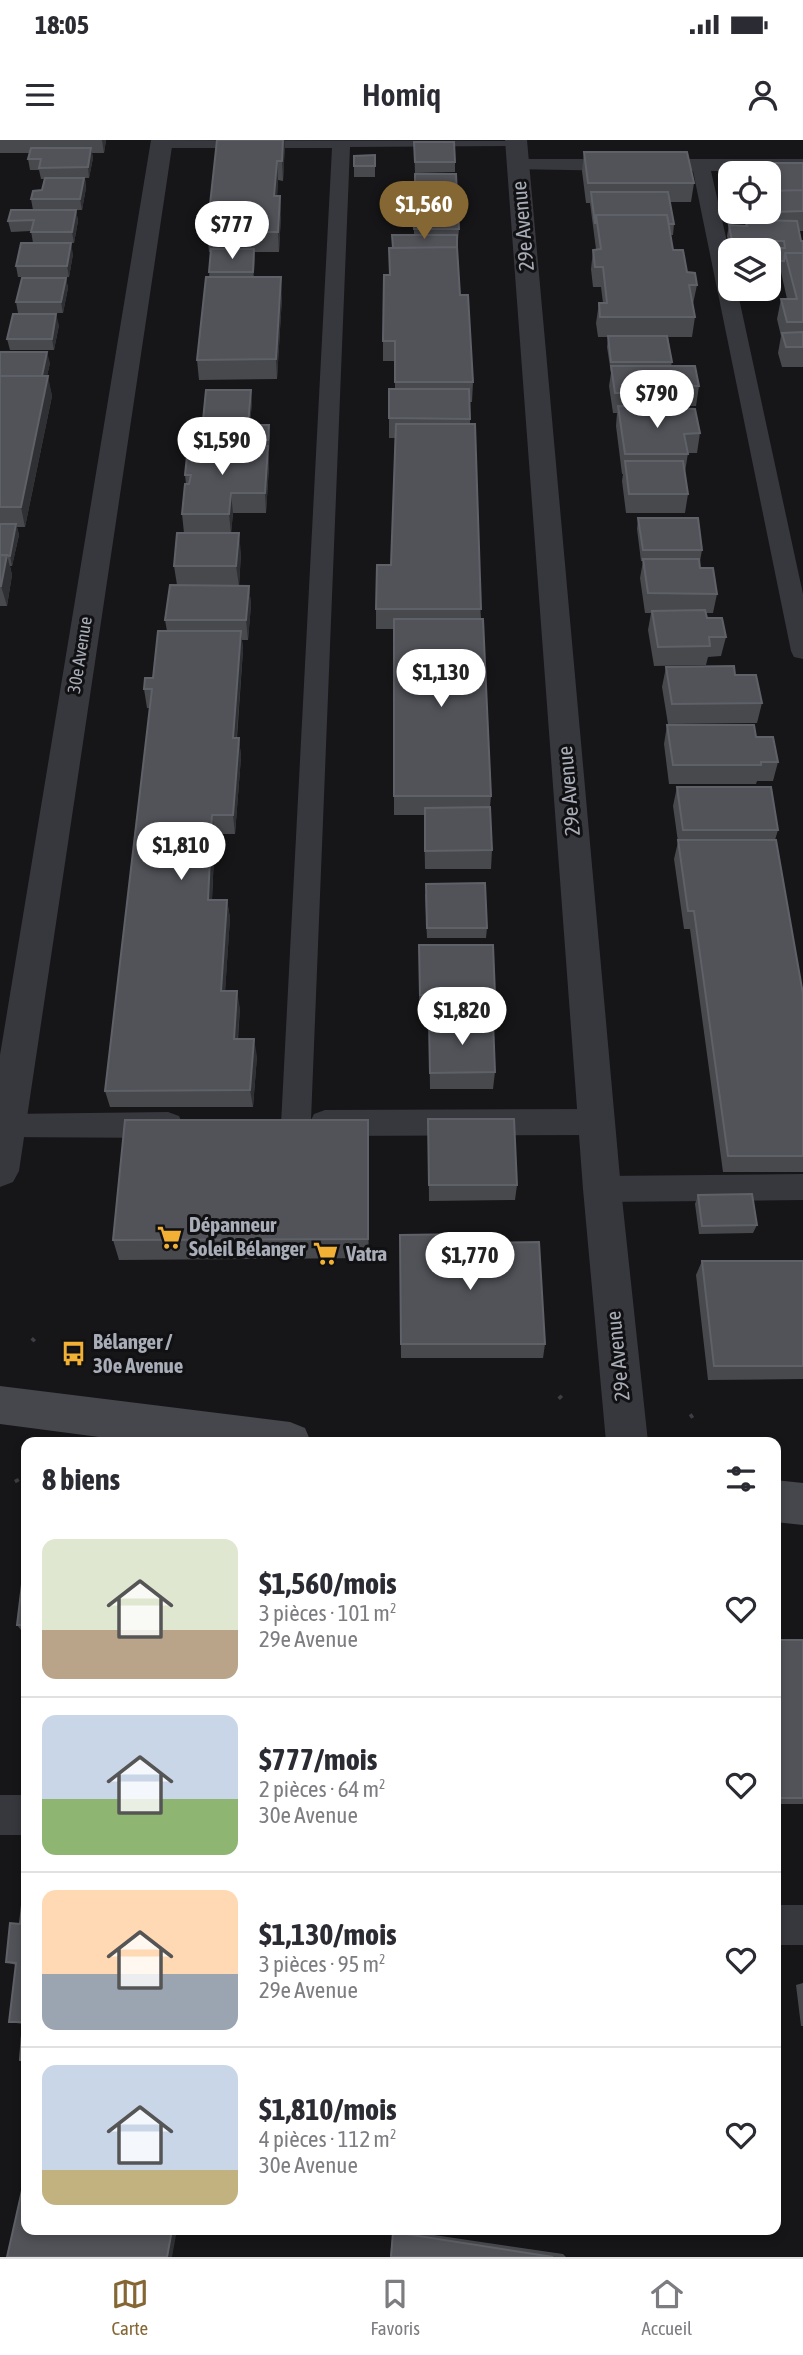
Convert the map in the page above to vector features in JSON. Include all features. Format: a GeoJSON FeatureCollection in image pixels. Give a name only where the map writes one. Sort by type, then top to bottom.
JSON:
{"type":"FeatureCollection","features":[{"type":"Feature","properties":{"kind":"street","name":"30e Avenue"},"geometry":{"type":"LineString","coordinates":[[0,1171],[7,1127],[8,1059],[162,141]]}},
{"type":"Feature","properties":{"kind":"street","name":"29e Avenue"},"geometry":{"type":"LineString","coordinates":[[517,149],[602,1189],[627,1437]]}},
{"type":"Feature","properties":{"kind":"street"},"geometry":{"type":"LineString","coordinates":[[0,1405],[251,1437]]}},
{"type":"Feature","properties":{"kind":"street"},"geometry":{"type":"LineString","coordinates":[[781,1502],[803,1504]]}},
{"type":"Feature","properties":{"kind":"lane"},"geometry":{"type":"LineString","coordinates":[[162,141],[341,141],[517,149],[654,165],[803,166]]}},
{"type":"Feature","properties":{"kind":"lane"},"geometry":{"type":"LineString","coordinates":[[341,141],[282,1124],[597,1122]]}},
{"type":"Feature","properties":{"kind":"lane"},"geometry":{"type":"LineString","coordinates":[[701,165],[803,651]]}},
{"type":"Feature","properties":{"kind":"lane"},"geometry":{"type":"LineString","coordinates":[[7,1127],[198,1125]]}},
{"type":"Feature","properties":{"kind":"lane"},"geometry":{"type":"LineString","coordinates":[[602,1189],[803,1187]]}},
{"type":"Feature","properties":{"kind":"lane"},"geometry":{"type":"LineString","coordinates":[[0,1815],[21,1815]]}},
{"type":"Feature","properties":{"kind":"lane"},"geometry":{"type":"LineString","coordinates":[[781,1925],[803,1925]]}},
{"type":"Feature","properties":{"kind":"path"},"geometry":{"type":"LineString","coordinates":[[32,1341],[37,1336]]}},
{"type":"Feature","properties":{"kind":"path"},"geometry":{"type":"LineString","coordinates":[[16,1479],[20,1486]]}},
{"type":"Feature","properties":{"kind":"building"},"geometry":{"type":"Polygon","coordinates":[[[217,140],[283,140],[282,161],[277,161],[274,196],[280,196],[278,232],[207,232],[217,140]]]}},
{"type":"Feature","properties":{"kind":"building"},"geometry":{"type":"Polygon","coordinates":[[[414,142],[454,142],[455,162],[415,162],[414,142]]]}},
{"type":"Feature","properties":{"kind":"building"},"geometry":{"type":"Polygon","coordinates":[[[31,148],[91,148],[88,167],[39,168],[41,159],[28,159],[31,148]]]}},
{"type":"Feature","properties":{"kind":"building"},"geometry":{"type":"Polygon","coordinates":[[[584,152],[687,152],[694,183],[588,183],[584,152]]]}},
{"type":"Feature","properties":{"kind":"building"},"geometry":{"type":"Polygon","coordinates":[[[375,155],[375,166],[354,166],[354,156],[375,155]]]}},
{"type":"Feature","properties":{"kind":"building"},"geometry":{"type":"Polygon","coordinates":[[[781,163],[803,163],[803,190],[781,191],[781,163]]]}},
{"type":"Feature","properties":{"kind":"building"},"geometry":{"type":"Polygon","coordinates":[[[415,174],[456,174],[457,195],[415,195],[415,174]]]}},
{"type":"Feature","properties":{"kind":"building"},"geometry":{"type":"Polygon","coordinates":[[[45,178],[84,178],[80,199],[31,199],[33,191],[42,190],[45,178]]]}},
{"type":"Feature","properties":{"kind":"building"},"geometry":{"type":"Polygon","coordinates":[[[803,190],[803,211],[781,212],[781,191],[803,190]]]}},
{"type":"Feature","properties":{"kind":"building"},"geometry":{"type":"Polygon","coordinates":[[[591,192],[668,192],[674,224],[669,224],[667,215],[596,215],[595,224],[591,192]]]}},
{"type":"Feature","properties":{"kind":"building"},"geometry":{"type":"Polygon","coordinates":[[[414,207],[458,207],[459,229],[414,229],[414,207]]]}},
{"type":"Feature","properties":{"kind":"building"},"geometry":{"type":"Polygon","coordinates":[[[11,210],[76,210],[72,232],[31,232],[34,220],[8,221],[11,210]]]}},
{"type":"Feature","properties":{"kind":"building"},"geometry":{"type":"Polygon","coordinates":[[[596,215],[667,215],[673,250],[683,250],[687,272],[695,273],[697,285],[689,285],[695,317],[600,317],[599,303],[607,303],[603,267],[595,267],[593,250],[601,249],[596,215]]]}},
{"type":"Feature","properties":{"kind":"building"},"geometry":{"type":"Polygon","coordinates":[[[797,221],[803,241],[803,253],[785,253],[784,261],[781,261],[781,248],[785,248],[781,238],[731,238],[729,225],[797,221]]]}},
{"type":"Feature","properties":{"kind":"building"},"geometry":{"type":"Polygon","coordinates":[[[392,235],[457,235],[457,247],[393,248],[392,235]]]}},
{"type":"Feature","properties":{"kind":"building"},"geometry":{"type":"Polygon","coordinates":[[[21,243],[71,243],[67,266],[16,266],[21,243]]]}},
{"type":"Feature","properties":{"kind":"building"},"geometry":{"type":"Polygon","coordinates":[[[457,247],[460,295],[468,295],[473,382],[395,382],[395,341],[383,341],[384,275],[390,275],[389,248],[457,247]]]}},
{"type":"Feature","properties":{"kind":"building"},"geometry":{"type":"Polygon","coordinates":[[[211,249],[254,249],[253,272],[209,272],[211,249]]]}},
{"type":"Feature","properties":{"kind":"building"},"geometry":{"type":"Polygon","coordinates":[[[785,253],[803,253],[803,322],[787,322],[781,299],[797,299],[785,253]]]}},
{"type":"Feature","properties":{"kind":"building"},"geometry":{"type":"Polygon","coordinates":[[[206,277],[281,277],[276,359],[197,360],[206,277]]]}},
{"type":"Feature","properties":{"kind":"building"},"geometry":{"type":"Polygon","coordinates":[[[22,278],[66,278],[61,302],[16,302],[22,278]]]}},
{"type":"Feature","properties":{"kind":"building"},"geometry":{"type":"Polygon","coordinates":[[[13,314],[56,314],[52,339],[7,339],[13,314]]]}},
{"type":"Feature","properties":{"kind":"building"},"geometry":{"type":"Polygon","coordinates":[[[803,332],[803,347],[786,347],[782,333],[803,332]]]}},
{"type":"Feature","properties":{"kind":"building"},"geometry":{"type":"Polygon","coordinates":[[[608,336],[667,336],[672,362],[611,362],[608,336]]]}},
{"type":"Feature","properties":{"kind":"building"},"geometry":{"type":"Polygon","coordinates":[[[0,352],[47,352],[42,376],[0,376],[0,352]]]}},
{"type":"Feature","properties":{"kind":"building"},"geometry":{"type":"Polygon","coordinates":[[[611,366],[695,366],[699,386],[668,386],[670,393],[615,393],[611,366]]]}},
{"type":"Feature","properties":{"kind":"building"},"geometry":{"type":"Polygon","coordinates":[[[0,376],[48,376],[21,507],[0,507],[0,376]]]}},
{"type":"Feature","properties":{"kind":"building"},"geometry":{"type":"Polygon","coordinates":[[[389,389],[469,389],[470,419],[389,418],[389,389]]]}},
{"type":"Feature","properties":{"kind":"building"},"geometry":{"type":"Polygon","coordinates":[[[206,390],[251,390],[248,425],[269,425],[268,440],[201,440],[206,390]]]}},
{"type":"Feature","properties":{"kind":"building"},"geometry":{"type":"Polygon","coordinates":[[[618,406],[695,409],[700,433],[684,434],[688,454],[625,454],[618,406]]]}},
{"type":"Feature","properties":{"kind":"building"},"geometry":{"type":"Polygon","coordinates":[[[396,424],[475,424],[481,609],[376,609],[377,565],[391,565],[396,424]]]}},
{"type":"Feature","properties":{"kind":"building"},"geometry":{"type":"Polygon","coordinates":[[[188,446],[268,446],[265,493],[231,493],[229,514],[182,514],[185,484],[189,484],[191,475],[185,475],[188,446]]]}},
{"type":"Feature","properties":{"kind":"building"},"geometry":{"type":"Polygon","coordinates":[[[625,461],[683,461],[688,494],[629,494],[625,461]]]}},
{"type":"Feature","properties":{"kind":"building"},"geometry":{"type":"Polygon","coordinates":[[[638,518],[698,518],[702,550],[643,550],[638,518]]]}},
{"type":"Feature","properties":{"kind":"building"},"geometry":{"type":"Polygon","coordinates":[[[0,524],[16,524],[10,556],[0,555],[0,524]]]}},
{"type":"Feature","properties":{"kind":"building"},"geometry":{"type":"Polygon","coordinates":[[[177,533],[239,533],[236,566],[174,566],[177,533]]]}},
{"type":"Feature","properties":{"kind":"building"},"geometry":{"type":"Polygon","coordinates":[[[0,555],[7,555],[1,586],[0,586],[0,555]]]}},
{"type":"Feature","properties":{"kind":"building"},"geometry":{"type":"Polygon","coordinates":[[[643,559],[699,559],[700,568],[713,568],[717,594],[648,593],[643,559]]]}},
{"type":"Feature","properties":{"kind":"building"},"geometry":{"type":"Polygon","coordinates":[[[170,585],[249,586],[246,620],[165,620],[170,585]]]}},
{"type":"Feature","properties":{"kind":"building"},"geometry":{"type":"Polygon","coordinates":[[[705,610],[707,618],[722,618],[726,637],[709,637],[710,646],[658,647],[652,611],[705,610]]]}},
{"type":"Feature","properties":{"kind":"building"},"geometry":{"type":"Polygon","coordinates":[[[394,619],[483,619],[491,796],[394,796],[394,619]]]}},
{"type":"Feature","properties":{"kind":"building"},"geometry":{"type":"Polygon","coordinates":[[[158,631],[241,631],[233,738],[239,738],[233,815],[212,815],[208,900],[227,900],[221,991],[237,991],[234,1039],[254,1039],[250,1090],[105,1091],[152,689],[144,689],[145,678],[153,678],[158,631]]]}},
{"type":"Feature","properties":{"kind":"building"},"geometry":{"type":"Polygon","coordinates":[[[734,666],[735,675],[756,675],[762,703],[672,704],[666,667],[734,666]]]}},
{"type":"Feature","properties":{"kind":"building"},"geometry":{"type":"Polygon","coordinates":[[[667,725],[754,725],[756,737],[773,737],[778,762],[761,762],[761,765],[673,765],[667,725]]]}},
{"type":"Feature","properties":{"kind":"building"},"geometry":{"type":"Polygon","coordinates":[[[677,787],[771,787],[778,830],[683,830],[677,787]]]}},
{"type":"Feature","properties":{"kind":"building"},"geometry":{"type":"Polygon","coordinates":[[[490,807],[492,850],[425,851],[425,808],[490,807]]]}},
{"type":"Feature","properties":{"kind":"building"},"geometry":{"type":"Polygon","coordinates":[[[678,840],[776,840],[803,994],[803,1156],[728,1156],[694,911],[688,911],[678,840]]]}},
{"type":"Feature","properties":{"kind":"building"},"geometry":{"type":"Polygon","coordinates":[[[485,883],[487,928],[427,928],[426,884],[485,883]]]}},
{"type":"Feature","properties":{"kind":"building"},"geometry":{"type":"Polygon","coordinates":[[[419,945],[493,945],[495,995],[420,995],[419,945]]]}},
{"type":"Feature","properties":{"kind":"building"},"geometry":{"type":"Polygon","coordinates":[[[493,1021],[495,1072],[430,1073],[429,1022],[493,1021]]]}},
{"type":"Feature","properties":{"kind":"building"},"geometry":{"type":"Polygon","coordinates":[[[428,1119],[514,1119],[517,1185],[429,1185],[428,1119]]]}},
{"type":"Feature","properties":{"kind":"building"},"geometry":{"type":"Polygon","coordinates":[[[125,1120],[368,1120],[368,1239],[113,1240],[125,1120]]]}},
{"type":"Feature","properties":{"kind":"building"},"geometry":{"type":"Polygon","coordinates":[[[752,1194],[757,1225],[702,1226],[698,1195],[752,1194]]]}},
{"type":"Feature","properties":{"kind":"building"},"geometry":{"type":"Polygon","coordinates":[[[468,1234],[469,1243],[539,1242],[545,1344],[401,1344],[400,1235],[468,1234]]]}},
{"type":"Feature","properties":{"kind":"building"},"geometry":{"type":"Polygon","coordinates":[[[702,1261],[803,1261],[803,1366],[714,1366],[702,1261]]]}},
{"type":"Feature","properties":{"kind":"building"},"geometry":{"type":"Polygon","coordinates":[[[21,1592],[21,1625],[17,1625],[21,1592]]]}},
{"type":"Feature","properties":{"kind":"building"},"geometry":{"type":"Polygon","coordinates":[[[781,1640],[803,1640],[803,1798],[781,1798],[781,1640]]]}},
{"type":"Feature","properties":{"kind":"building"},"geometry":{"type":"Polygon","coordinates":[[[21,1914],[21,2022],[9,2022],[16,1963],[6,1962],[10,1923],[20,1924],[21,1914]]]}},
{"type":"Feature","properties":{"kind":"building"},"geometry":{"type":"Polygon","coordinates":[[[21,2195],[21,2235],[171,2235],[167,2257],[7,2257],[21,2195]]]}},
{"type":"Feature","properties":{"kind":"building"},"geometry":{"type":"Polygon","coordinates":[[[393,2235],[412,2235],[553,2257],[391,2257],[393,2235]]]}},
{"type":"Feature","properties":{"kind":"place","name":"Dépanneur Soleil Bélanger"},"geometry":{"type":"Point","coordinates":[169,1237]}},
{"type":"Feature","properties":{"kind":"place","name":"Vatra"},"geometry":{"type":"Point","coordinates":[326,1254]}},
{"type":"Feature","properties":{"kind":"place","name":"Bélanger / 30e Avenue"},"geometry":{"type":"Point","coordinates":[73,1354]}}]}
